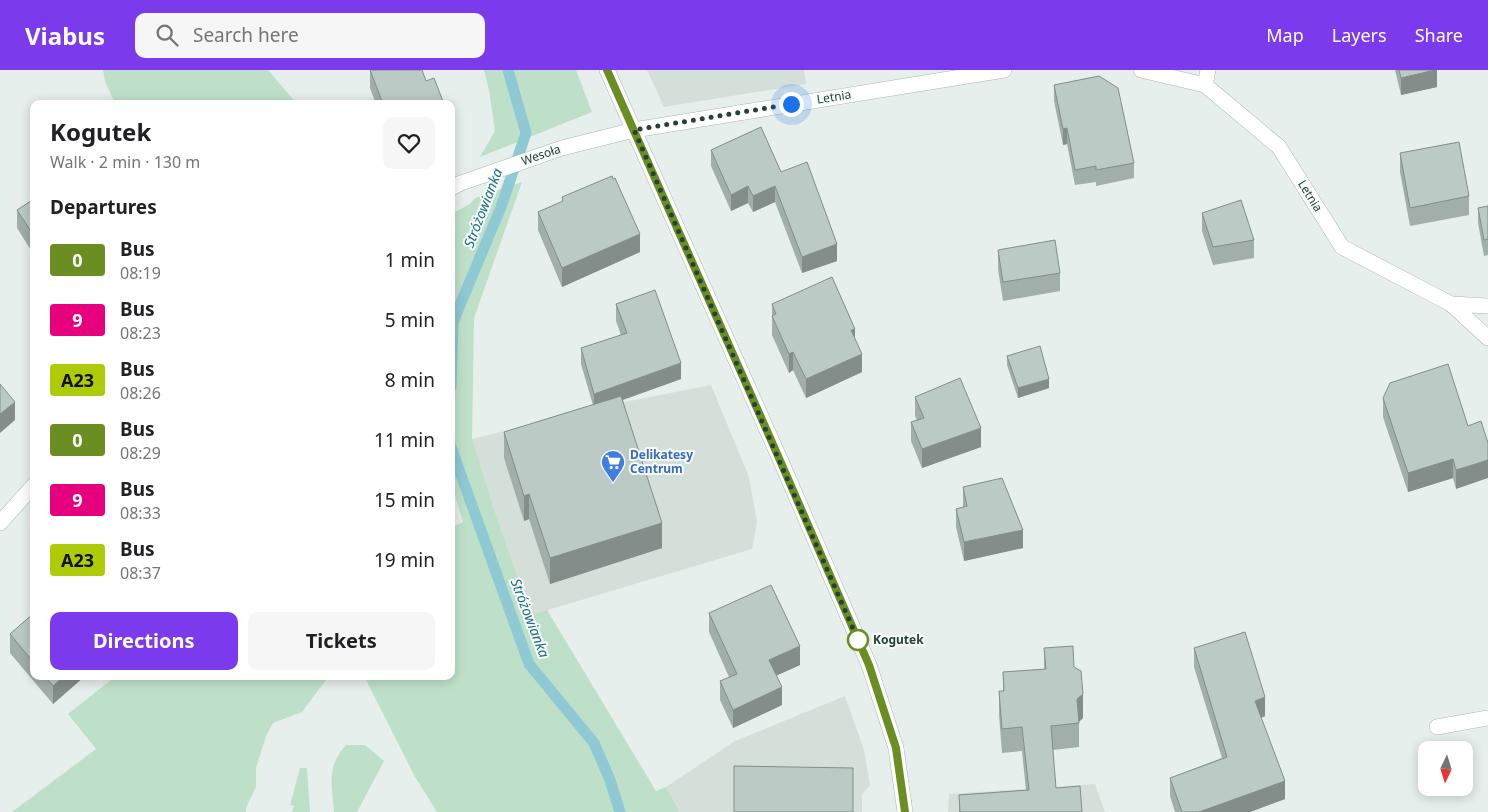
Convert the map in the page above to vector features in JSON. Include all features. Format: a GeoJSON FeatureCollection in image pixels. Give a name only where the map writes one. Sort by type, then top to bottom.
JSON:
{"type":"FeatureCollection","features":[{"type":"Feature","properties":{"kind":"street"},"geometry":{"type":"LineString","coordinates":[[607,70],[869,665],[896,748],[905,812]]}},
{"type":"Feature","properties":{"kind":"street","name":"Letnia"},"geometry":{"type":"LineString","coordinates":[[634,130],[1004,70]]}},
{"type":"Feature","properties":{"kind":"street","name":"Letnia"},"geometry":{"type":"LineString","coordinates":[[1141,70],[1206,85],[1279,147],[1342,247],[1451,304],[1488,306]]}},
{"type":"Feature","properties":{"kind":"street"},"geometry":{"type":"LineString","coordinates":[[1206,85],[1208,70]]}},
{"type":"Feature","properties":{"kind":"street","name":"Wesoła"},"geometry":{"type":"LineString","coordinates":[[456,186],[562,148],[634,130]]}},
{"type":"Feature","properties":{"kind":"street"},"geometry":{"type":"LineString","coordinates":[[1451,304],[1488,338]]}},
{"type":"Feature","properties":{"kind":"street"},"geometry":{"type":"LineString","coordinates":[[0,523],[30,489]]}},
{"type":"Feature","properties":{"kind":"street"},"geometry":{"type":"LineString","coordinates":[[1437,727],[1488,718]]}},
{"type":"Feature","properties":{"kind":"shaded area"},"geometry":{"type":"Polygon","coordinates":[[[647,70],[804,70],[806,84],[664,107],[647,70]]]}},
{"type":"Feature","properties":{"kind":"shaded area"},"geometry":{"type":"Polygon","coordinates":[[[711,385],[749,477],[757,522],[752,549],[531,615],[472,439],[615,404],[711,385]]]}},
{"type":"Feature","properties":{"kind":"shaded area"},"geometry":{"type":"Polygon","coordinates":[[[845,696],[864,750],[870,785],[862,794],[862,812],[678,812],[680,810],[666,787],[735,741],[845,696]]]}},
{"type":"Feature","properties":{"kind":"shaded area"},"geometry":{"type":"Polygon","coordinates":[[[1095,784],[1105,812],[948,812],[949,794],[1095,784]]]}},
{"type":"Feature","properties":{"kind":"green space"},"geometry":{"type":"Polygon","coordinates":[[[103,70],[268,70],[294,100],[113,100],[105,81],[103,70]]]}},
{"type":"Feature","properties":{"kind":"green space"},"geometry":{"type":"Polygon","coordinates":[[[484,70],[576,70],[592,112],[480,157],[495,131],[484,70]]]}},
{"type":"Feature","properties":{"kind":"green space"},"geometry":{"type":"Polygon","coordinates":[[[522,182],[474,318],[472,438],[493,506],[531,615],[547,610],[656,791],[666,787],[680,811],[678,812],[437,812],[415,777],[366,680],[455,680],[455,526],[463,522],[455,495],[455,212],[470,204],[475,198],[522,182]]]}},
{"type":"Feature","properties":{"kind":"green space"},"geometry":{"type":"Polygon","coordinates":[[[111,680],[326,680],[302,712],[273,723],[266,736],[256,768],[256,787],[246,812],[12,812],[96,749],[68,714],[111,680]]]}},
{"type":"Feature","properties":{"kind":"green space"},"geometry":{"type":"Polygon","coordinates":[[[346,745],[365,745],[384,761],[357,812],[334,812],[333,769],[335,761],[346,745]]]}},
{"type":"Feature","properties":{"kind":"green space"},"geometry":{"type":"Polygon","coordinates":[[[300,768],[307,768],[310,812],[292,812],[294,806],[290,805],[300,768]]]}},
{"type":"Feature","properties":{"kind":"building"},"geometry":{"type":"Polygon","coordinates":[[[370,70],[422,70],[426,81],[434,78],[442,100],[381,100],[370,70]]]}},
{"type":"Feature","properties":{"kind":"building"},"geometry":{"type":"Polygon","coordinates":[[[1399,70],[1435,70],[1401,78],[1399,70]]]}},
{"type":"Feature","properties":{"kind":"building"},"geometry":{"type":"Polygon","coordinates":[[[1099,76],[1118,88],[1134,163],[1096,170],[1096,166],[1075,170],[1067,128],[1063,129],[1054,85],[1099,76]]]}},
{"type":"Feature","properties":{"kind":"building"},"geometry":{"type":"Polygon","coordinates":[[[761,127],[781,172],[807,162],[837,244],[802,257],[775,186],[753,196],[748,186],[731,195],[711,150],[761,127]]]}},
{"type":"Feature","properties":{"kind":"building"},"geometry":{"type":"Polygon","coordinates":[[[1459,142],[1469,196],[1410,208],[1400,153],[1459,142]]]}},
{"type":"Feature","properties":{"kind":"building"},"geometry":{"type":"Polygon","coordinates":[[[612,176],[613,179],[615,178],[640,234],[562,268],[538,212],[563,201],[562,197],[612,176]]]}},
{"type":"Feature","properties":{"kind":"building"},"geometry":{"type":"Polygon","coordinates":[[[1241,200],[1254,240],[1213,247],[1202,213],[1241,200]]]}},
{"type":"Feature","properties":{"kind":"building"},"geometry":{"type":"Polygon","coordinates":[[[30,202],[30,230],[17,210],[30,202]]]}},
{"type":"Feature","properties":{"kind":"building"},"geometry":{"type":"Polygon","coordinates":[[[1488,206],[1488,239],[1484,240],[1478,208],[1488,206]]]}},
{"type":"Feature","properties":{"kind":"building"},"geometry":{"type":"Polygon","coordinates":[[[1055,240],[1060,273],[1003,282],[998,250],[1055,240]]]}},
{"type":"Feature","properties":{"kind":"building"},"geometry":{"type":"Polygon","coordinates":[[[832,277],[855,329],[851,330],[862,354],[806,379],[793,352],[789,354],[772,316],[776,314],[772,304],[832,277]]]}},
{"type":"Feature","properties":{"kind":"building"},"geometry":{"type":"Polygon","coordinates":[[[655,290],[681,363],[594,394],[581,348],[627,333],[616,304],[655,290]]]}},
{"type":"Feature","properties":{"kind":"building"},"geometry":{"type":"Polygon","coordinates":[[[1040,346],[1049,379],[1018,388],[1007,356],[1040,346]]]}},
{"type":"Feature","properties":{"kind":"building"},"geometry":{"type":"Polygon","coordinates":[[[1448,364],[1468,426],[1481,421],[1488,443],[1488,460],[1456,470],[1453,459],[1408,473],[1383,398],[1390,383],[1448,364]]]}},
{"type":"Feature","properties":{"kind":"building"},"geometry":{"type":"Polygon","coordinates":[[[960,378],[981,428],[922,449],[911,422],[924,418],[915,397],[960,378]]]}},
{"type":"Feature","properties":{"kind":"building"},"geometry":{"type":"Polygon","coordinates":[[[0,384],[15,402],[0,414],[0,384]]]}},
{"type":"Feature","properties":{"kind":"building"},"geometry":{"type":"Polygon","coordinates":[[[621,396],[662,523],[550,558],[529,494],[524,496],[504,432],[621,396]]]}},
{"type":"Feature","properties":{"kind":"building"},"geometry":{"type":"Polygon","coordinates":[[[1002,478],[1023,530],[964,542],[956,509],[967,506],[963,487],[1002,478]]]}},
{"type":"Feature","properties":{"kind":"building"},"geometry":{"type":"Polygon","coordinates":[[[771,585],[800,646],[769,660],[782,687],[733,710],[720,681],[737,674],[709,613],[771,585]]]}},
{"type":"Feature","properties":{"kind":"building"},"geometry":{"type":"Polygon","coordinates":[[[30,616],[30,658],[10,634],[30,616]]]}},
{"type":"Feature","properties":{"kind":"building"},"geometry":{"type":"Polygon","coordinates":[[[1245,632],[1265,697],[1255,701],[1285,781],[1199,812],[1182,812],[1170,778],[1227,757],[1194,648],[1245,632]]]}},
{"type":"Feature","properties":{"kind":"building"},"geometry":{"type":"Polygon","coordinates":[[[1073,646],[1074,667],[1081,671],[1083,694],[1077,699],[1079,723],[1051,726],[1056,788],[1080,786],[1082,812],[960,812],[959,795],[1029,790],[1022,727],[1002,729],[999,691],[1004,691],[1003,672],[1046,669],[1044,648],[1073,646]]]}},
{"type":"Feature","properties":{"kind":"building"},"geometry":{"type":"Polygon","coordinates":[[[48,680],[60,680],[53,686],[48,680]]]}},
{"type":"Feature","properties":{"kind":"building"},"geometry":{"type":"Polygon","coordinates":[[[734,766],[853,768],[853,812],[734,812],[734,766]]]}},
{"type":"Feature","properties":{"kind":"waterway","name":"Stróżowianka"},"geometry":{"type":"LineString","coordinates":[[455,317],[501,207],[526,133],[508,70]]}},
{"type":"Feature","properties":{"kind":"waterway","name":"Stróżowianka"},"geometry":{"type":"LineString","coordinates":[[455,458],[529,664],[594,743],[610,780],[620,812]]}},
{"type":"Feature","properties":{"kind":"bus line","name":"0"},"geometry":{"type":"LineString","coordinates":[[607,70],[869,665],[896,748],[905,812]]}},
{"type":"Feature","properties":{"kind":"place","name":"Delikatesy Centrum"},"geometry":{"type":"Point","coordinates":[613,483]}},
{"type":"Feature","properties":{"kind":"place","name":"Kogutek"},"geometry":{"type":"Point","coordinates":[858,640]}},
{"type":"Feature","properties":{"kind":"route"},"geometry":{"type":"LineString","coordinates":[[791,104],[634,130],[858,640]]}}]}
